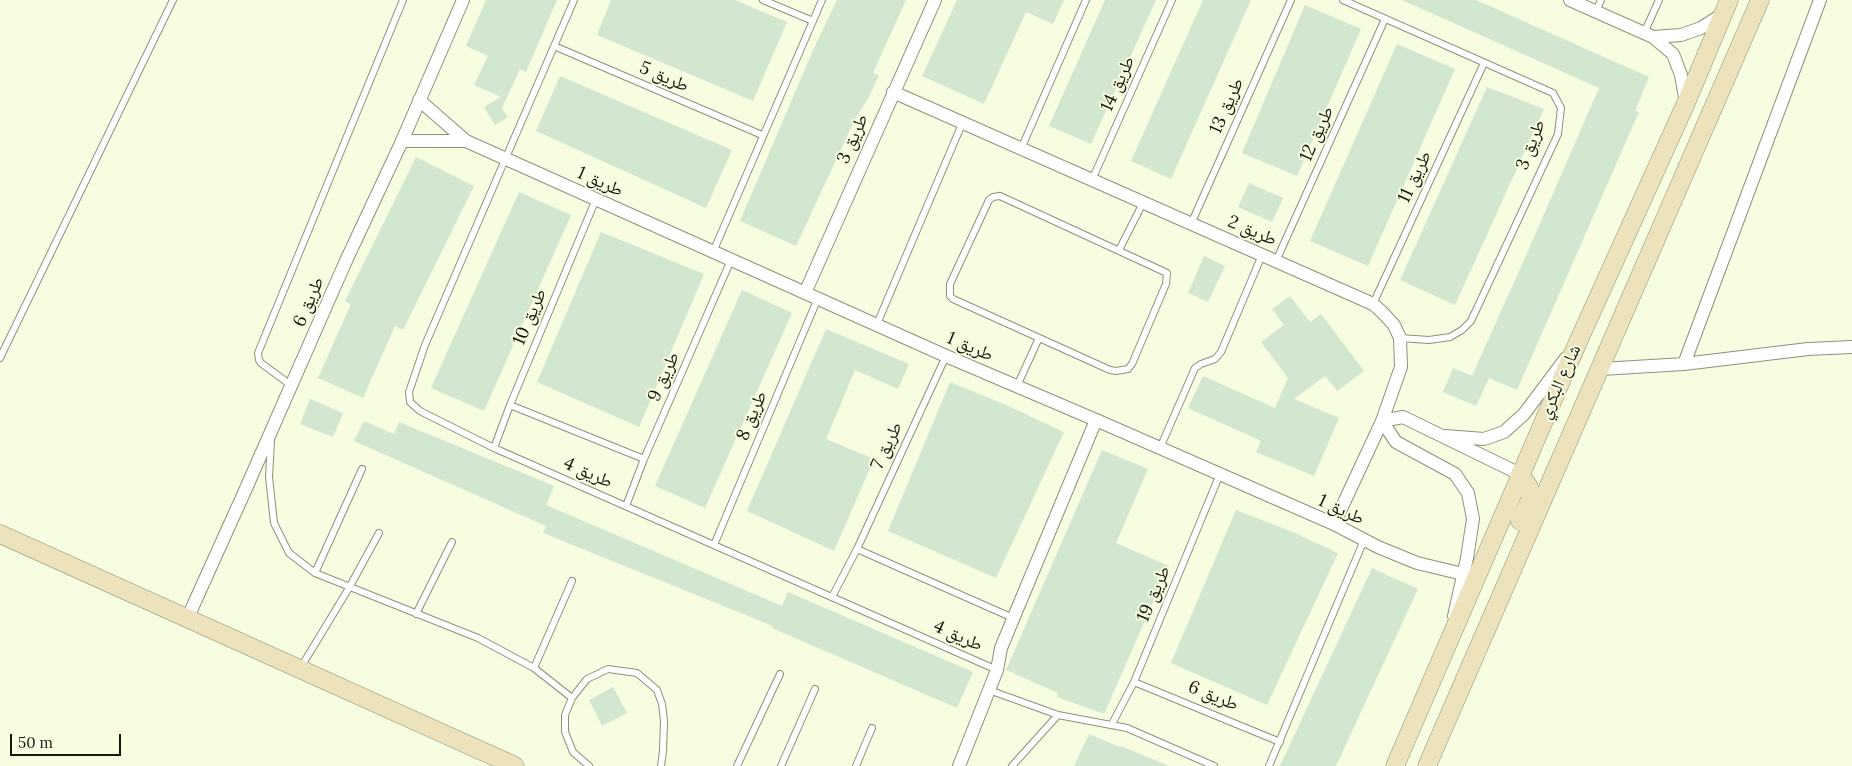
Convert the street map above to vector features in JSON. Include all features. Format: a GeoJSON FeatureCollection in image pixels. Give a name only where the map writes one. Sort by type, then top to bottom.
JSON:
{"type":"FeatureCollection","features":[{"type":"Feature","properties":{"kind":"main road","name":"شارع البكري"},"geometry":{"type":"LineString","coordinates":[[1427,766],[1760,0]]}},
{"type":"Feature","properties":{"kind":"main road","name":"شارع البكري"},"geometry":{"type":"LineString","coordinates":[[1394,766],[1578,342],[1686,103],[1726,7]]}},
{"type":"Feature","properties":{"kind":"main road"},"geometry":{"type":"LineString","coordinates":[[1486,628],[1498,572],[1530,500],[1529,487],[1520,474]]}},
{"type":"Feature","properties":{"kind":"main road"},"geometry":{"type":"LineString","coordinates":[[0,534],[188,617],[515,766]]}},
{"type":"Feature","properties":{"kind":"street","name":"طريق 6"},"geometry":{"type":"LineString","coordinates":[[188,617],[345,263],[402,141],[462,0]]}},
{"type":"Feature","properties":{"kind":"street","name":"طريق 3"},"geometry":{"type":"LineString","coordinates":[[805,293],[934,0]]}},
{"type":"Feature","properties":{"kind":"street"},"geometry":{"type":"LineString","coordinates":[[1570,0],[1598,6],[1649,35],[1673,54],[1681,75],[1686,103]]}},
{"type":"Feature","properties":{"kind":"street"},"geometry":{"type":"LineString","coordinates":[[1684,364],[1820,0]]}},
{"type":"Feature","properties":{"kind":"street"},"geometry":{"type":"LineString","coordinates":[[1649,35],[1680,35],[1701,28],[1726,7]]}},
{"type":"Feature","properties":{"kind":"street","name":"طريق 2"},"geometry":{"type":"LineString","coordinates":[[893,92],[1372,304],[1394,325],[1400,338]]}},
{"type":"Feature","properties":{"kind":"street","name":"طريق 1"},"geometry":{"type":"LineString","coordinates":[[419,100],[466,141],[505,159],[946,356],[1334,524],[1364,540],[1417,563],[1463,574]]}},
{"type":"Feature","properties":{"kind":"street","name":"طريق 1"},"geometry":{"type":"LineString","coordinates":[[402,141],[466,141]]}},
{"type":"Feature","properties":{"kind":"street"},"geometry":{"type":"LineString","coordinates":[[1334,524],[1382,421],[1401,367],[1400,338]]}},
{"type":"Feature","properties":{"kind":"street"},"geometry":{"type":"LineString","coordinates":[[1445,436],[1484,439],[1504,432],[1524,414],[1578,342]]}},
{"type":"Feature","properties":{"kind":"street"},"geometry":{"type":"LineString","coordinates":[[1601,369],[1684,364],[1852,347]]}},
{"type":"Feature","properties":{"kind":"street"},"geometry":{"type":"LineString","coordinates":[[1382,421],[1403,417],[1520,474]]}},
{"type":"Feature","properties":{"kind":"street"},"geometry":{"type":"LineString","coordinates":[[959,766],[998,670],[1001,648],[1096,420]]}},
{"type":"Feature","properties":{"kind":"street"},"geometry":{"type":"LineString","coordinates":[[1382,421],[1396,442],[1455,474],[1468,493],[1473,519],[1447,644]]}},
{"type":"Feature","properties":{"kind":"lane"},"geometry":{"type":"LineString","coordinates":[[0,358],[173,0]]}},
{"type":"Feature","properties":{"kind":"lane"},"geometry":{"type":"LineString","coordinates":[[292,386],[261,363],[258,353],[402,0]]}},
{"type":"Feature","properties":{"kind":"lane"},"geometry":{"type":"LineString","coordinates":[[505,159],[574,0]]}},
{"type":"Feature","properties":{"kind":"lane"},"geometry":{"type":"LineString","coordinates":[[763,0],[813,22]]}},
{"type":"Feature","properties":{"kind":"lane"},"geometry":{"type":"LineString","coordinates":[[713,252],[822,0]]}},
{"type":"Feature","properties":{"kind":"lane"},"geometry":{"type":"LineString","coordinates":[[1021,149],[1086,0]]}},
{"type":"Feature","properties":{"kind":"lane","name":"طريق 14"},"geometry":{"type":"LineString","coordinates":[[1092,180],[1172,0]]}},
{"type":"Feature","properties":{"kind":"lane","name":"طريق 13"},"geometry":{"type":"LineString","coordinates":[[1191,224],[1291,0]]}},
{"type":"Feature","properties":{"kind":"lane","name":"طريق 3"},"geometry":{"type":"LineString","coordinates":[[1343,0],[1554,93],[1560,108],[1558,134],[1471,321],[1462,330],[1450,337],[1429,340],[1400,338]]}},
{"type":"Feature","properties":{"kind":"lane"},"geometry":{"type":"LineString","coordinates":[[1649,35],[1659,0]]}},
{"type":"Feature","properties":{"kind":"lane","name":"طريق 12"},"geometry":{"type":"LineString","coordinates":[[1276,261],[1385,19]]}},
{"type":"Feature","properties":{"kind":"lane","name":"طريق 5"},"geometry":{"type":"LineString","coordinates":[[554,46],[762,135]]}},
{"type":"Feature","properties":{"kind":"lane","name":"طريق 11"},"geometry":{"type":"LineString","coordinates":[[1372,304],[1484,63]]}},
{"type":"Feature","properties":{"kind":"lane"},"geometry":{"type":"LineString","coordinates":[[877,324],[962,124]]}},
{"type":"Feature","properties":{"kind":"lane","name":"طريق 4"},"geometry":{"type":"LineString","coordinates":[[505,159],[424,345],[409,392],[410,402],[420,412],[494,448],[998,670]]}},
{"type":"Feature","properties":{"kind":"lane"},"geometry":{"type":"LineString","coordinates":[[994,197],[1006,198],[1119,250],[1164,270],[1168,277],[1128,370],[1110,370],[950,296],[950,284],[989,200],[994,197]]}},
{"type":"Feature","properties":{"kind":"lane","name":"طريق 10"},"geometry":{"type":"LineString","coordinates":[[494,448],[596,199]]}},
{"type":"Feature","properties":{"kind":"lane"},"geometry":{"type":"LineString","coordinates":[[1119,250],[1143,203]]}},
{"type":"Feature","properties":{"kind":"lane"},"geometry":{"type":"LineString","coordinates":[[1160,448],[1195,368],[1215,359],[1221,352],[1262,255]]}},
{"type":"Feature","properties":{"kind":"lane","name":"طريق 9"},"geometry":{"type":"LineString","coordinates":[[626,506],[644,459],[731,260]]}},
{"type":"Feature","properties":{"kind":"lane","name":"طريق 8"},"geometry":{"type":"LineString","coordinates":[[714,545],[818,298]]}},
{"type":"Feature","properties":{"kind":"lane"},"geometry":{"type":"LineString","coordinates":[[1016,386],[1039,338]]}},
{"type":"Feature","properties":{"kind":"lane","name":"طريق 7"},"geometry":{"type":"LineString","coordinates":[[832,597],[946,356]]}},
{"type":"Feature","properties":{"kind":"lane"},"geometry":{"type":"LineString","coordinates":[[510,405],[644,459]]}},
{"type":"Feature","properties":{"kind":"lane"},"geometry":{"type":"LineString","coordinates":[[271,432],[269,477],[274,523],[289,553],[315,573],[478,638],[534,668],[572,698]]}},
{"type":"Feature","properties":{"kind":"lane"},"geometry":{"type":"LineString","coordinates":[[315,573],[362,468]]}},
{"type":"Feature","properties":{"kind":"lane","name":"طريق 19"},"geometry":{"type":"LineString","coordinates":[[1112,724],[1134,682],[1220,474]]}},
{"type":"Feature","properties":{"kind":"lane"},"geometry":{"type":"LineString","coordinates":[[300,668],[349,588],[379,533]]}},
{"type":"Feature","properties":{"kind":"lane"},"geometry":{"type":"LineString","coordinates":[[1269,766],[1364,540]]}},
{"type":"Feature","properties":{"kind":"lane"},"geometry":{"type":"LineString","coordinates":[[416,614],[452,542]]}},
{"type":"Feature","properties":{"kind":"lane"},"geometry":{"type":"LineString","coordinates":[[856,549],[1013,618]]}},
{"type":"Feature","properties":{"kind":"lane"},"geometry":{"type":"LineString","coordinates":[[534,668],[572,581]]}},
{"type":"Feature","properties":{"kind":"lane"},"geometry":{"type":"LineString","coordinates":[[589,766],[572,752],[565,732],[565,716],[572,698],[587,679],[608,669],[637,674],[658,690],[662,704],[663,750],[661,766]]}},
{"type":"Feature","properties":{"kind":"lane"},"geometry":{"type":"LineString","coordinates":[[737,766],[780,674]]}},
{"type":"Feature","properties":{"kind":"lane","name":"طريق 6"},"geometry":{"type":"LineString","coordinates":[[1134,682],[1280,742]]}},
{"type":"Feature","properties":{"kind":"lane"},"geometry":{"type":"LineString","coordinates":[[781,766],[816,689]]}},
{"type":"Feature","properties":{"kind":"lane"},"geometry":{"type":"LineString","coordinates":[[989,690],[1058,715],[1112,724],[1148,736],[1214,766]]}},
{"type":"Feature","properties":{"kind":"lane"},"geometry":{"type":"LineString","coordinates":[[1012,766],[1058,715]]}},
{"type":"Feature","properties":{"kind":"lane"},"geometry":{"type":"LineString","coordinates":[[856,766],[872,728]]}},
{"type":"Feature","properties":{"kind":"building"},"geometry":{"type":"Polygon","coordinates":[[[486,0],[557,0],[526,72],[520,69],[502,108],[508,117],[495,125],[484,107],[501,97],[474,85],[488,56],[466,46],[486,0]]]}},
{"type":"Feature","properties":{"kind":"building"},"geometry":{"type":"Polygon","coordinates":[[[611,0],[735,0],[787,22],[753,101],[597,35],[611,0]]]}},
{"type":"Feature","properties":{"kind":"building"},"geometry":{"type":"Polygon","coordinates":[[[837,0],[906,0],[873,73],[879,75],[869,97],[856,117],[796,246],[740,221],[814,48],[837,0]]]}},
{"type":"Feature","properties":{"kind":"building"},"geometry":{"type":"Polygon","coordinates":[[[957,0],[1064,0],[1053,24],[1026,12],[984,104],[922,76],[957,0]]]}},
{"type":"Feature","properties":{"kind":"building"},"geometry":{"type":"Polygon","coordinates":[[[1105,0],[1156,0],[1091,144],[1049,126],[1105,0]]]}},
{"type":"Feature","properties":{"kind":"building"},"geometry":{"type":"Polygon","coordinates":[[[1203,0],[1251,0],[1171,179],[1131,161],[1203,0]]]}},
{"type":"Feature","properties":{"kind":"building"},"geometry":{"type":"Polygon","coordinates":[[[1402,0],[1476,0],[1649,77],[1635,111],[1639,112],[1517,390],[1489,378],[1476,406],[1443,392],[1453,368],[1472,376],[1599,88],[1402,0]]]}},
{"type":"Feature","properties":{"kind":"building"},"geometry":{"type":"Polygon","coordinates":[[[1305,5],[1361,29],[1297,176],[1242,153],[1305,5]]]}},
{"type":"Feature","properties":{"kind":"building"},"geometry":{"type":"Polygon","coordinates":[[[1397,44],[1455,69],[1368,266],[1310,241],[1397,44]]]}},
{"type":"Feature","properties":{"kind":"building"},"geometry":{"type":"Polygon","coordinates":[[[560,76],[732,150],[706,208],[536,131],[560,76]]]}},
{"type":"Feature","properties":{"kind":"building"},"geometry":{"type":"Polygon","coordinates":[[[1487,87],[1544,109],[1455,305],[1400,280],[1487,87]]]}},
{"type":"Feature","properties":{"kind":"building"},"geometry":{"type":"Polygon","coordinates":[[[416,157],[474,186],[403,330],[395,326],[363,398],[318,378],[351,304],[345,301],[416,157]]]}},
{"type":"Feature","properties":{"kind":"building"},"geometry":{"type":"Polygon","coordinates":[[[1249,183],[1283,198],[1272,222],[1238,207],[1249,183]]]}},
{"type":"Feature","properties":{"kind":"building"},"geometry":{"type":"Polygon","coordinates":[[[519,192],[571,215],[484,411],[431,388],[519,192]]]}},
{"type":"Feature","properties":{"kind":"building"},"geometry":{"type":"Polygon","coordinates":[[[601,232],[704,274],[639,427],[537,382],[601,232]]]}},
{"type":"Feature","properties":{"kind":"building"},"geometry":{"type":"Polygon","coordinates":[[[1204,256],[1225,266],[1208,302],[1188,293],[1204,256]]]}},
{"type":"Feature","properties":{"kind":"building"},"geometry":{"type":"Polygon","coordinates":[[[742,290],[792,313],[705,508],[655,486],[742,290]]]}},
{"type":"Feature","properties":{"kind":"building"},"geometry":{"type":"Polygon","coordinates":[[[1290,296],[1310,322],[1321,314],[1364,371],[1337,391],[1325,376],[1294,399],[1339,418],[1314,476],[1256,452],[1261,441],[1188,408],[1203,376],[1275,408],[1288,378],[1261,342],[1284,325],[1272,309],[1290,296]]]}},
{"type":"Feature","properties":{"kind":"building"},"geometry":{"type":"Polygon","coordinates":[[[826,329],[909,364],[898,389],[855,370],[826,439],[874,459],[834,551],[747,511],[826,329]]]}},
{"type":"Feature","properties":{"kind":"building"},"geometry":{"type":"Polygon","coordinates":[[[950,382],[1064,432],[996,578],[888,531],[950,382]]]}},
{"type":"Feature","properties":{"kind":"building"},"geometry":{"type":"Polygon","coordinates":[[[310,399],[343,413],[333,437],[300,424],[310,399]]]}},
{"type":"Feature","properties":{"kind":"building"},"geometry":{"type":"Polygon","coordinates":[[[364,421],[394,434],[399,422],[554,486],[546,505],[782,606],[788,592],[973,672],[957,708],[772,628],[773,626],[543,533],[546,526],[354,441],[364,421]]]}},
{"type":"Feature","properties":{"kind":"building"},"geometry":{"type":"Polygon","coordinates":[[[1102,450],[1148,469],[1116,543],[1169,566],[1104,714],[1057,697],[1058,693],[1006,670],[1102,450]]]}},
{"type":"Feature","properties":{"kind":"building"},"geometry":{"type":"Polygon","coordinates":[[[1236,510],[1293,532],[1338,553],[1267,705],[1171,663],[1236,510]]]}},
{"type":"Feature","properties":{"kind":"building"},"geometry":{"type":"Polygon","coordinates":[[[1372,568],[1418,589],[1336,766],[1280,766],[1372,568]]]}},
{"type":"Feature","properties":{"kind":"building"},"geometry":{"type":"Polygon","coordinates":[[[613,687],[627,713],[602,726],[589,700],[613,687]]]}},
{"type":"Feature","properties":{"kind":"building"},"geometry":{"type":"Polygon","coordinates":[[[1089,734],[1121,746],[1169,766],[1074,766],[1089,734]]]}}]}
